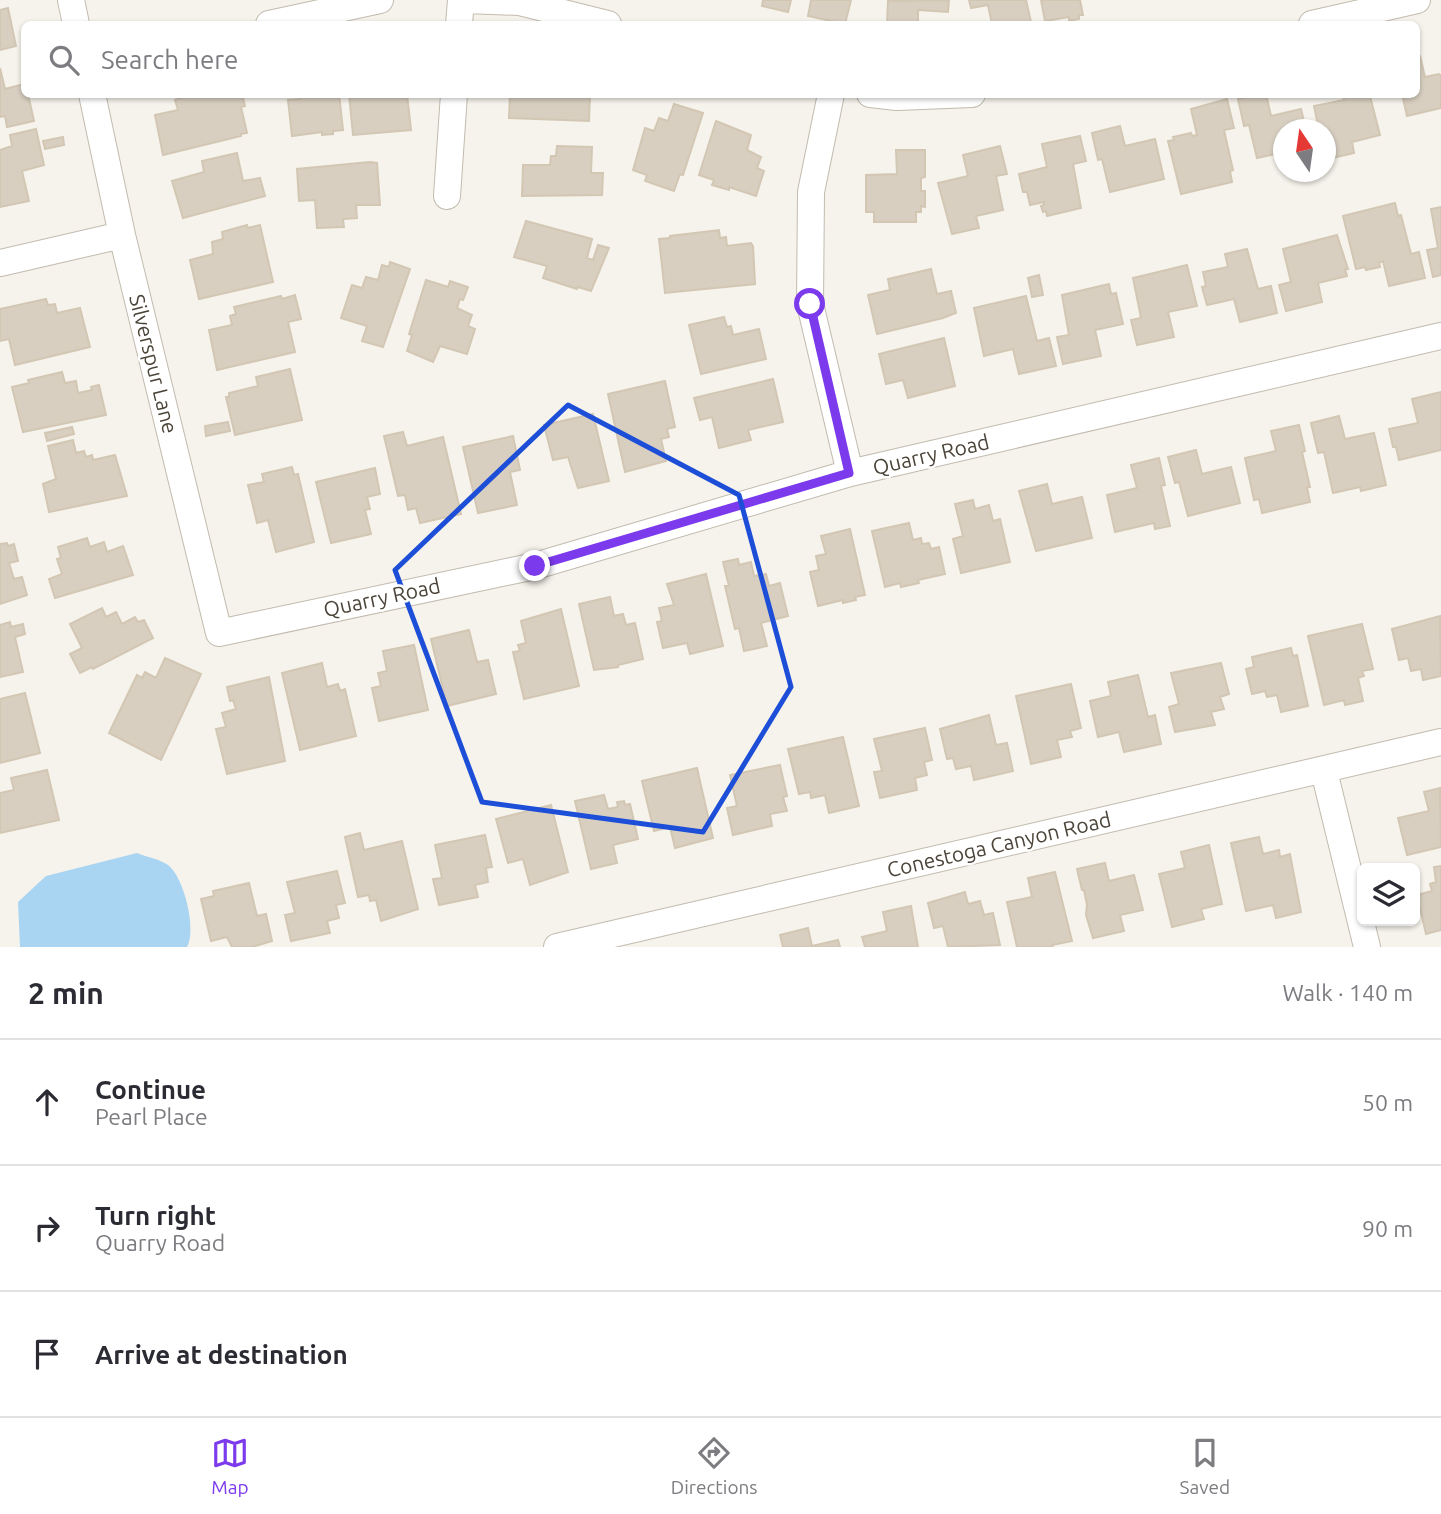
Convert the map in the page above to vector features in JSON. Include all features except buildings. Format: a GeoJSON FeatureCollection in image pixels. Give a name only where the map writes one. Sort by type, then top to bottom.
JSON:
{"type":"FeatureCollection","features":[{"type":"Feature","properties":{"kind":"street"},"geometry":{"type":"LineString","coordinates":[[71,0],[75,21]]}},
{"type":"Feature","properties":{"kind":"street"},"geometry":{"type":"LineString","coordinates":[[283,21],[380,0]]}},
{"type":"Feature","properties":{"kind":"street"},"geometry":{"type":"LineString","coordinates":[[459,21],[461,0]]}},
{"type":"Feature","properties":{"kind":"street"},"geometry":{"type":"LineString","coordinates":[[466,0],[519,2],[596,21]]}},
{"type":"Feature","properties":{"kind":"street"},"geometry":{"type":"LineString","coordinates":[[1325,21],[1417,0]]}},
{"type":"Feature","properties":{"kind":"street","name":"Silverspur Lane"},"geometry":{"type":"LineString","coordinates":[[93,98],[122,235],[219,633]]}},
{"type":"Feature","properties":{"kind":"street"},"geometry":{"type":"LineString","coordinates":[[447,196],[454,98]]}},
{"type":"Feature","properties":{"kind":"street"},"geometry":{"type":"LineString","coordinates":[[830,98],[811,192],[810,304],[849,473]]}},
{"type":"Feature","properties":{"kind":"street"},"geometry":{"type":"LineString","coordinates":[[0,263],[122,235]]}},
{"type":"Feature","properties":{"kind":"street","name":"Quarry Road"},"geometry":{"type":"LineString","coordinates":[[219,633],[535,566],[849,473],[1441,336]]}},
{"type":"Feature","properties":{"kind":"street","name":"Conestoga Canyon Road"},"geometry":{"type":"LineString","coordinates":[[557,947],[1441,742]]}},
{"type":"Feature","properties":{"kind":"street"},"geometry":{"type":"LineString","coordinates":[[1324,771],[1367,947]]}},
{"type":"Feature","properties":{"kind":"highlighted area"},"geometry":{"type":"Polygon","coordinates":[[[568,405],[739,495],[791,687],[703,832],[482,802],[395,570],[568,405]]]}},
{"type":"Feature","properties":{"kind":"water"},"geometry":{"type":"Polygon","coordinates":[[[137,853],[168,865],[179,880],[190,917],[190,939],[187,947],[20,947],[18,902],[46,876],[137,853]]]}},
{"type":"Feature","properties":{"kind":"route"},"geometry":{"type":"LineString","coordinates":[[535,566],[849,473],[810,304]]}}]}
